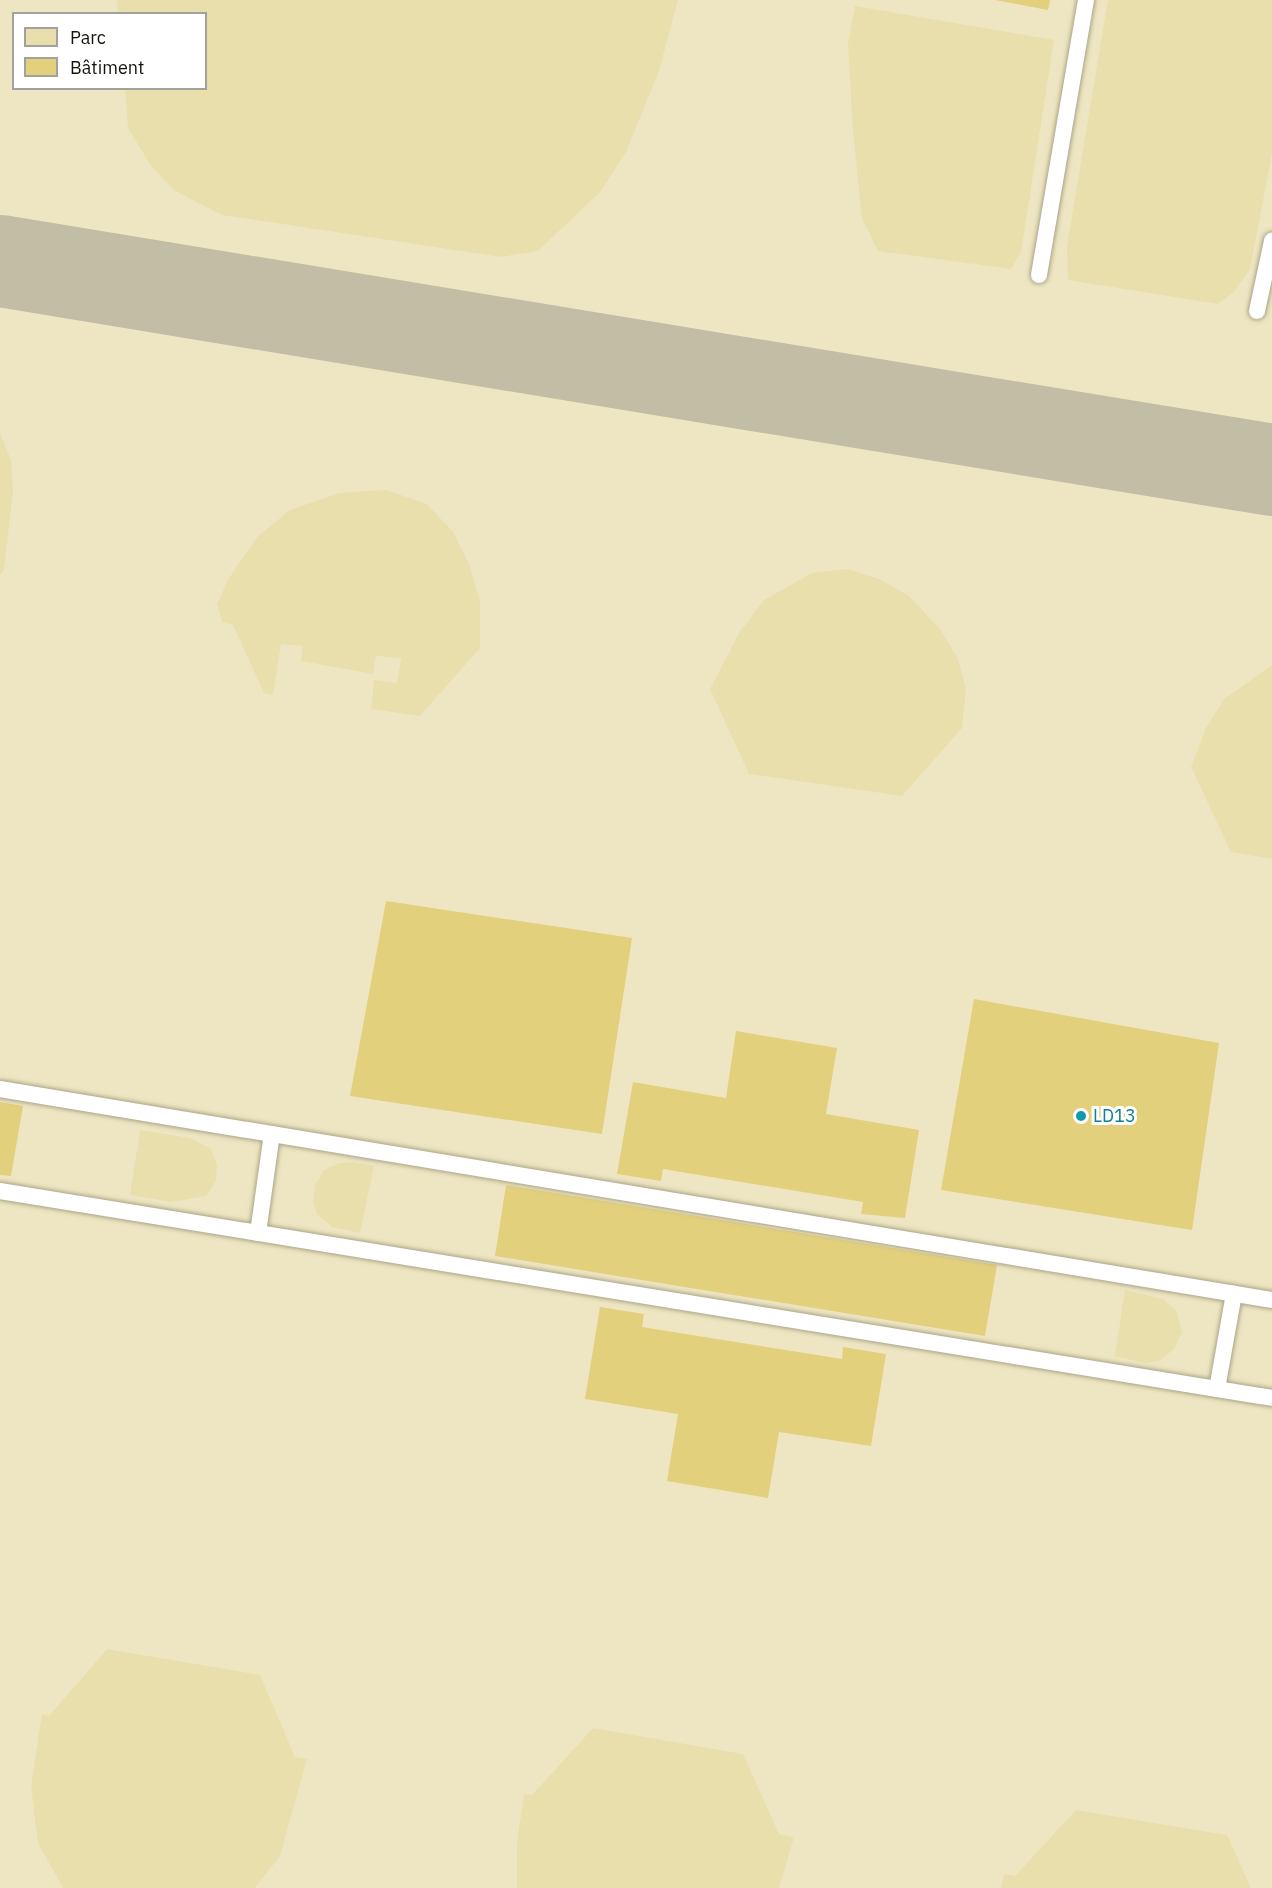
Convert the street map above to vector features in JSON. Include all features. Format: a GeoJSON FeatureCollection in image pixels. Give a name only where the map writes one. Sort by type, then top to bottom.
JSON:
{"type":"FeatureCollection","features":[{"type":"Feature","properties":{"kind":"lane"},"geometry":{"type":"LineString","coordinates":[[1039,275],[1086,0]]}},
{"type":"Feature","properties":{"kind":"lane"},"geometry":{"type":"LineString","coordinates":[[1257,311],[1272,241]]}},
{"type":"Feature","properties":{"kind":"lane"},"geometry":{"type":"LineString","coordinates":[[0,1089],[1272,1300]]}},
{"type":"Feature","properties":{"kind":"lane"},"geometry":{"type":"LineString","coordinates":[[258,1233],[272,1134]]}},
{"type":"Feature","properties":{"kind":"lane"},"geometry":{"type":"LineString","coordinates":[[0,1191],[1272,1398]]}},
{"type":"Feature","properties":{"kind":"lane"},"geometry":{"type":"LineString","coordinates":[[1217,1389],[1234,1294]]}},
{"type":"Feature","properties":{"kind":"shaded area"},"geometry":{"type":"Polygon","coordinates":[[[0,0],[1272,0],[1272,1888],[0,1888],[0,0]]]}},
{"type":"Feature","properties":{"kind":"green space"},"geometry":{"type":"Polygon","coordinates":[[[117,0],[678,0],[659,71],[626,152],[601,191],[538,251],[501,257],[222,215],[175,191],[151,166],[128,128],[125,90],[207,90],[207,12],[118,12],[117,0]]]}},
{"type":"Feature","properties":{"kind":"green space"},"geometry":{"type":"Polygon","coordinates":[[[1108,0],[1272,0],[1272,154],[1250,269],[1234,292],[1218,304],[1068,280],[1067,246],[1108,0]]]}},
{"type":"Feature","properties":{"kind":"green space"},"geometry":{"type":"Polygon","coordinates":[[[855,6],[1054,40],[1021,252],[1011,269],[878,251],[862,218],[853,132],[848,43],[855,6]]]}},
{"type":"Feature","properties":{"kind":"green space"},"geometry":{"type":"Polygon","coordinates":[[[0,433],[11,460],[13,492],[4,570],[0,575],[0,433]]]}},
{"type":"Feature","properties":{"kind":"green space"},"geometry":{"type":"Polygon","coordinates":[[[386,490],[427,504],[453,532],[470,566],[480,602],[480,648],[420,716],[371,709],[374,680],[397,683],[401,658],[376,656],[373,674],[301,661],[303,646],[281,644],[273,695],[264,693],[233,625],[222,622],[217,604],[229,578],[257,537],[290,510],[339,493],[386,490]]]}},
{"type":"Feature","properties":{"kind":"green space"},"geometry":{"type":"Polygon","coordinates":[[[848,569],[879,579],[908,595],[940,629],[957,657],[966,688],[962,728],[902,796],[749,774],[710,689],[739,633],[764,600],[812,573],[848,569]]]}},
{"type":"Feature","properties":{"kind":"green space"},"geometry":{"type":"Polygon","coordinates":[[[1272,665],[1272,859],[1231,852],[1191,767],[1206,728],[1224,699],[1272,665]]]}},
{"type":"Feature","properties":{"kind":"green space"},"geometry":{"type":"Polygon","coordinates":[[[140,1130],[190,1138],[211,1149],[217,1165],[216,1181],[206,1196],[171,1202],[130,1195],[140,1130]]]}},
{"type":"Feature","properties":{"kind":"green space"},"geometry":{"type":"Polygon","coordinates":[[[353,1162],[374,1166],[360,1233],[332,1227],[317,1214],[313,1203],[315,1185],[324,1170],[339,1163],[353,1162]]]}},
{"type":"Feature","properties":{"kind":"green space"},"geometry":{"type":"Polygon","coordinates":[[[1125,1290],[1163,1299],[1177,1312],[1182,1332],[1174,1349],[1159,1361],[1145,1363],[1115,1356],[1125,1290]]]}},
{"type":"Feature","properties":{"kind":"green space"},"geometry":{"type":"Polygon","coordinates":[[[107,1649],[260,1675],[295,1757],[307,1759],[280,1856],[255,1888],[63,1888],[38,1843],[31,1786],[42,1714],[49,1716],[107,1649]]]}},
{"type":"Feature","properties":{"kind":"green space"},"geometry":{"type":"Polygon","coordinates":[[[593,1728],[743,1754],[779,1834],[794,1837],[779,1888],[517,1888],[517,1843],[524,1794],[532,1795],[593,1728]]]}},
{"type":"Feature","properties":{"kind":"green space"},"geometry":{"type":"Polygon","coordinates":[[[1076,1810],[1227,1835],[1251,1888],[1001,1888],[1004,1874],[1015,1876],[1076,1810]]]}},
{"type":"Feature","properties":{"kind":"building"},"geometry":{"type":"Polygon","coordinates":[[[995,0],[1050,0],[1048,10],[995,0]]]}},
{"type":"Feature","properties":{"kind":"building"},"geometry":{"type":"Polygon","coordinates":[[[386,901],[632,938],[602,1134],[350,1096],[386,901]]]}},
{"type":"Feature","properties":{"kind":"building","name":"LD13"},"geometry":{"type":"Polygon","coordinates":[[[974,999],[1219,1043],[1192,1230],[941,1190],[974,999]]]}},
{"type":"Feature","properties":{"kind":"building"},"geometry":{"type":"Polygon","coordinates":[[[736,1031],[837,1048],[826,1114],[919,1130],[905,1218],[861,1214],[863,1202],[663,1169],[661,1181],[617,1174],[633,1082],[726,1098],[736,1031]]]}},
{"type":"Feature","properties":{"kind":"building"},"geometry":{"type":"Polygon","coordinates":[[[0,1102],[23,1106],[11,1176],[0,1175],[0,1102]]]}},
{"type":"Feature","properties":{"kind":"building"},"geometry":{"type":"Polygon","coordinates":[[[506,1185],[997,1265],[985,1336],[495,1256],[506,1185]]]}},
{"type":"Feature","properties":{"kind":"building"},"geometry":{"type":"Polygon","coordinates":[[[600,1307],[644,1314],[642,1327],[842,1359],[843,1347],[886,1354],[871,1446],[779,1432],[768,1498],[667,1481],[678,1414],[585,1399],[600,1307]]]}},
{"type":"Feature","properties":{"kind":"taxiway"},"geometry":{"type":"LineString","coordinates":[[0,261],[1272,470]]}},
{"type":"Feature","properties":{"kind":"place","name":"LD13"},"geometry":{"type":"Point","coordinates":[1081,1116]}}]}
